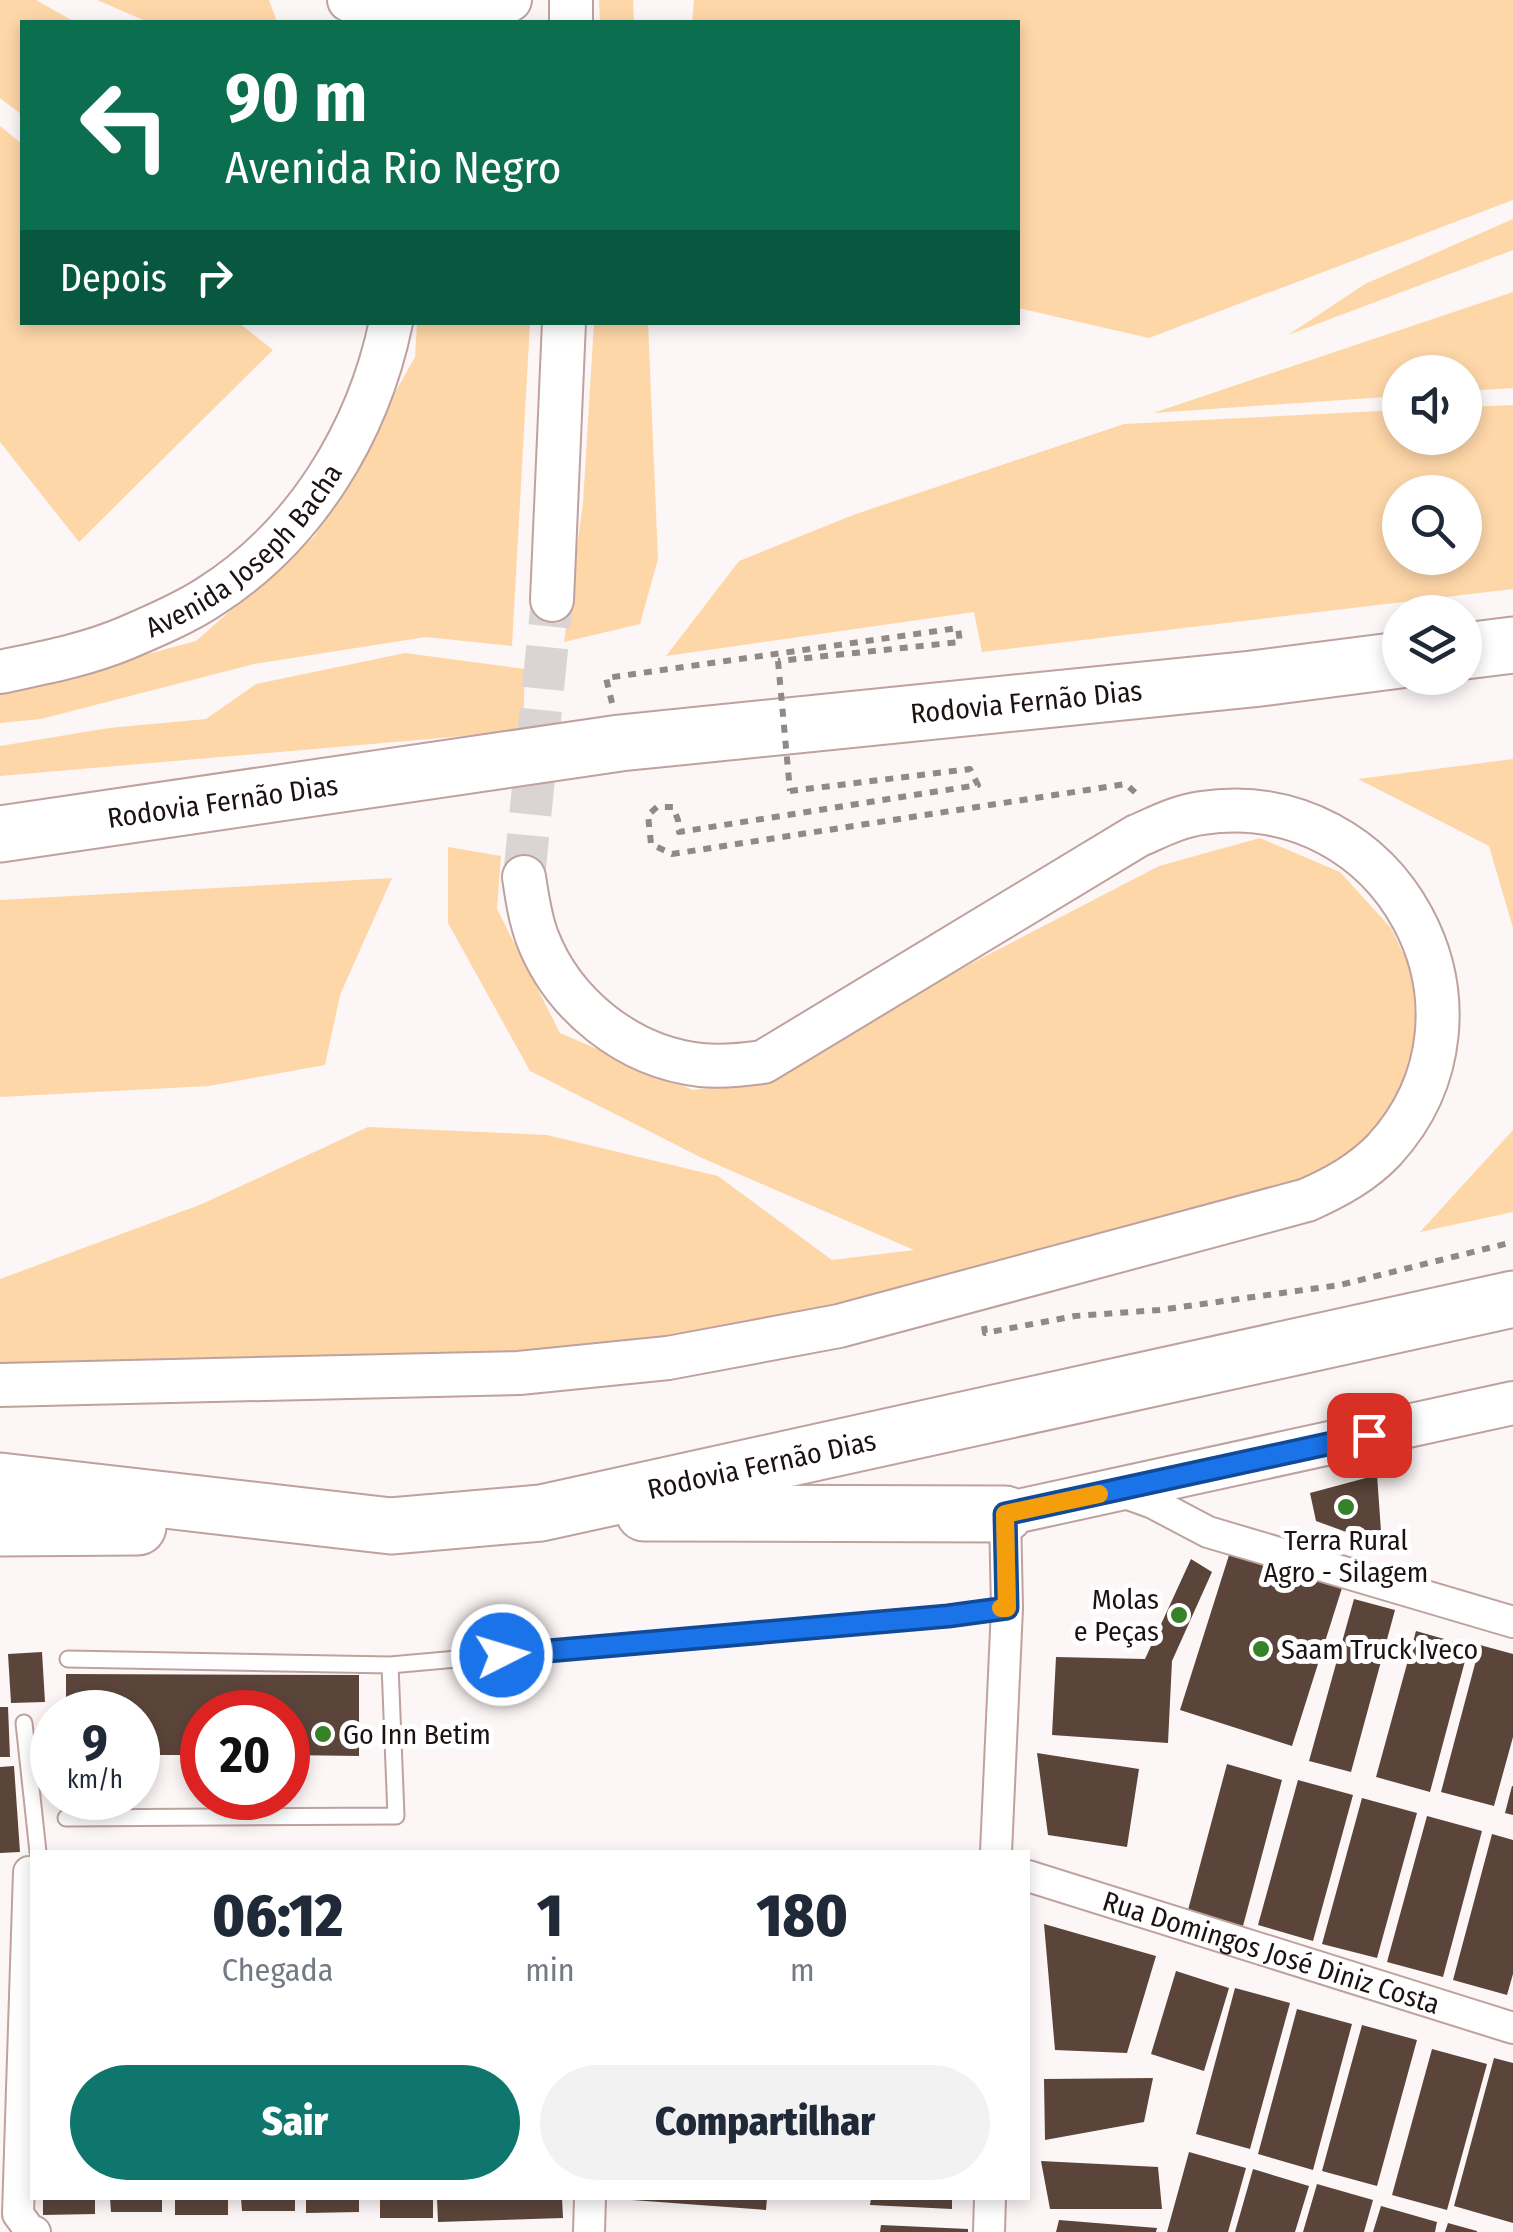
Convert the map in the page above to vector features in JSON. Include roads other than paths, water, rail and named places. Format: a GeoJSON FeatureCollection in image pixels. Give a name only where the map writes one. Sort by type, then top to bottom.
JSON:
{"type":"FeatureCollection","features":[{"type":"Feature","properties":{"kind":"highway"},"geometry":{"type":"LineString","coordinates":[[1482,649],[1513,645]]}},
{"type":"Feature","properties":{"kind":"highway","name":"Rodovia Fernão Dias"},"geometry":{"type":"LineString","coordinates":[[0,834],[620,743],[1382,662]]}},
{"type":"Feature","properties":{"kind":"highway","name":"Rodovia Fernão Dias"},"geometry":{"type":"LineString","coordinates":[[0,1482],[391,1526],[541,1513],[1513,1299]]}},
{"type":"Feature","properties":{"kind":"highway"},"geometry":{"type":"LineString","coordinates":[[541,1513],[1005,1514]]}},
{"type":"Feature","properties":{"kind":"highway"},"geometry":{"type":"LineString","coordinates":[[0,1528],[391,1526]]}},
{"type":"Feature","properties":{"kind":"main road"},"geometry":{"type":"LineString","coordinates":[[348,0],[409,20]]}},
{"type":"Feature","properties":{"kind":"main road"},"geometry":{"type":"LineString","coordinates":[[448,20],[493,9],[510,0]]}},
{"type":"Feature","properties":{"kind":"main road","name":"Avenida Joseph Bacha"},"geometry":{"type":"LineString","coordinates":[[0,672],[83,654],[126,638],[208,598],[260,558],[310,505],[334,468],[360,421],[390,325]]}},
{"type":"Feature","properties":{"kind":"main road"},"geometry":{"type":"LineString","coordinates":[[552,600],[564,325]]}},
{"type":"Feature","properties":{"kind":"main road"},"geometry":{"type":"LineString","coordinates":[[0,1385],[519,1373],[668,1358],[839,1326],[1308,1200],[1335,1188],[1361,1171],[1403,1128],[1424,1088],[1437,1044],[1440,1014],[1431,954],[1402,895],[1355,848],[1296,819],[1264,812],[1198,814],[1137,836],[762,1062],[731,1066],[668,1058],[610,1031],[587,1012],[549,964],[528,907],[524,876]]}},
{"type":"Feature","properties":{"kind":"main road"},"geometry":{"type":"LineString","coordinates":[[1005,1514],[1513,1404]]}},
{"type":"Feature","properties":{"kind":"street"},"geometry":{"type":"LineString","coordinates":[[1118,1490],[1153,1503],[1208,1532],[1513,1622]]}},
{"type":"Feature","properties":{"kind":"street"},"geometry":{"type":"LineString","coordinates":[[996,1850],[1007,1608],[1005,1514]]}},
{"type":"Feature","properties":{"kind":"street"},"geometry":{"type":"LineString","coordinates":[[25,1867],[18,2214],[32,2230]]}},
{"type":"Feature","properties":{"kind":"street","name":"Rua Domingos José Diniz Costa"},"geometry":{"type":"LineString","coordinates":[[1030,1877],[1513,2028]]}},
{"type":"Feature","properties":{"kind":"street"},"geometry":{"type":"LineString","coordinates":[[589,2232],[590,2200]]}},
{"type":"Feature","properties":{"kind":"street"},"geometry":{"type":"LineString","coordinates":[[989,2232],[990,2200]]}},
{"type":"Feature","properties":{"kind":"lane"},"geometry":{"type":"LineString","coordinates":[[68,1659],[390,1665],[1007,1608]]}},
{"type":"Feature","properties":{"kind":"lane"},"geometry":{"type":"LineString","coordinates":[[160,1817],[396,1816],[390,1665]]}},
{"type":"Feature","properties":{"kind":"lane"},"geometry":{"type":"LineString","coordinates":[[24,1723],[25,1867]]}},
{"type":"Feature","properties":{"kind":"tunnel"},"geometry":{"type":"LineString","coordinates":[[524,877],[552,600]]}},
{"type":"Feature","properties":{"kind":"place","name":"Terra Rural Agro - Silagem"},"geometry":{"type":"Point","coordinates":[1346,1507]}},
{"type":"Feature","properties":{"kind":"place","name":"Molas e Peças"},"geometry":{"type":"Point","coordinates":[1179,1615]}},
{"type":"Feature","properties":{"kind":"place","name":"Saam Truck Iveco"},"geometry":{"type":"Point","coordinates":[1261,1649]}},
{"type":"Feature","properties":{"kind":"place","name":"Go Inn Betim"},"geometry":{"type":"Point","coordinates":[323,1734]}}]}
